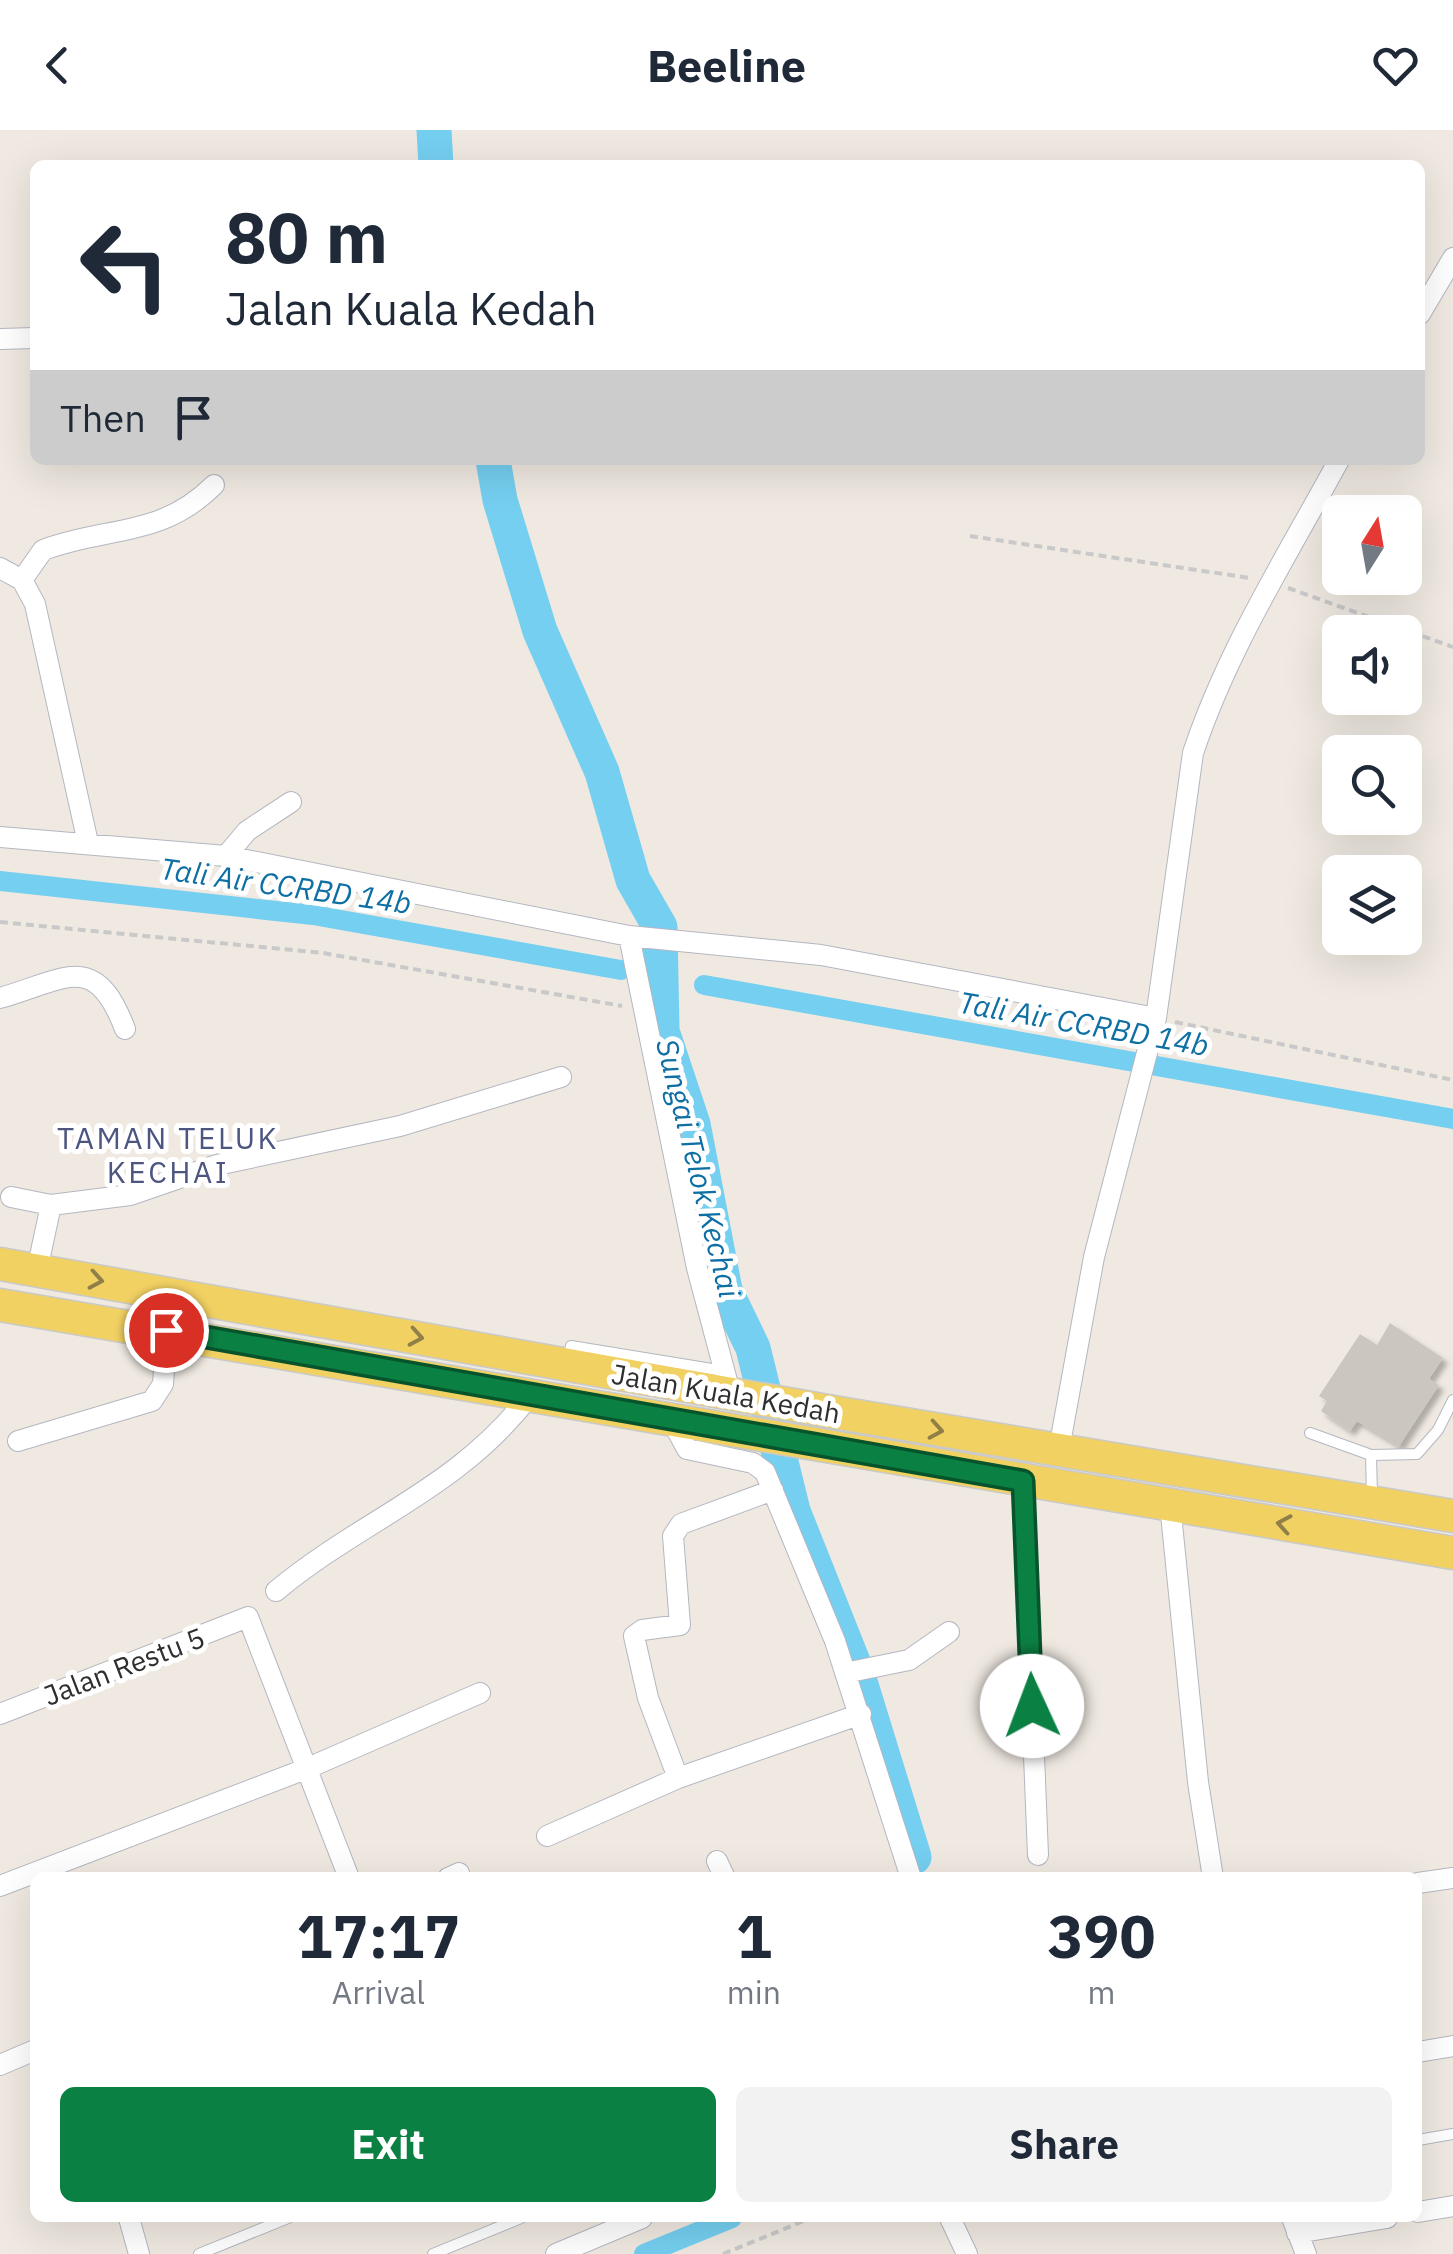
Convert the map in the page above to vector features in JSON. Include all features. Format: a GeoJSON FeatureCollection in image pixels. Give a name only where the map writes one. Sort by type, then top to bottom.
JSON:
{"type":"FeatureCollection","features":[{"type":"Feature","properties":{"kind":"main road","name":"Jalan Kuala Kedah"},"geometry":{"type":"LineString","coordinates":[[0,1264],[568,1364],[730,1386],[839,1414],[1453,1516]]}},
{"type":"Feature","properties":{"kind":"main road","name":"Jalan Kuala Kedah"},"geometry":{"type":"LineString","coordinates":[[0,1305],[166,1330],[834,1450],[1453,1553]]}},
{"type":"Feature","properties":{"kind":"main road"},"geometry":{"type":"LineString","coordinates":[[1372,1502],[1380,1541]]}},
{"type":"Feature","properties":{"kind":"street"},"geometry":{"type":"LineString","coordinates":[[1425,306],[1453,258]]}},
{"type":"Feature","properties":{"kind":"street"},"geometry":{"type":"LineString","coordinates":[[0,339],[30,338]]}},
{"type":"Feature","properties":{"kind":"street"},"geometry":{"type":"LineString","coordinates":[[1059,1448],[1094,1257],[1154,1025],[1193,753],[1205,718],[1270,581],[1336,465]]}},
{"type":"Feature","properties":{"kind":"street"},"geometry":{"type":"LineString","coordinates":[[22,580],[43,550],[166,521],[185,512],[214,485]]}},
{"type":"Feature","properties":{"kind":"street"},"geometry":{"type":"LineString","coordinates":[[0,568],[22,580],[34,604],[88,843]]}},
{"type":"Feature","properties":{"kind":"street"},"geometry":{"type":"LineString","coordinates":[[226,856],[247,831],[291,802]]}},
{"type":"Feature","properties":{"kind":"street"},"geometry":{"type":"LineString","coordinates":[[0,837],[226,856],[639,937],[821,954],[1154,1025]]}},
{"type":"Feature","properties":{"kind":"street"},"geometry":{"type":"LineString","coordinates":[[639,937],[642,1010],[697,1268],[730,1386]]}},
{"type":"Feature","properties":{"kind":"street"},"geometry":{"type":"LineString","coordinates":[[0,998],[64,980],[90,978],[108,989],[125,1029]]}},
{"type":"Feature","properties":{"kind":"street"},"geometry":{"type":"LineString","coordinates":[[11,1197],[52,1205],[130,1195],[216,1165],[400,1126],[562,1077]]}},
{"type":"Feature","properties":{"kind":"street"},"geometry":{"type":"LineString","coordinates":[[37,1270],[52,1205]]}},
{"type":"Feature","properties":{"kind":"street"},"geometry":{"type":"LineString","coordinates":[[18,1442],[152,1401],[163,1384],[166,1330]]}},
{"type":"Feature","properties":{"kind":"street"},"geometry":{"type":"LineString","coordinates":[[276,1591],[407,1506],[476,1454],[530,1394]]}},
{"type":"Feature","properties":{"kind":"street"},"geometry":{"type":"LineString","coordinates":[[671,1418],[686,1450],[754,1463],[764,1472],[854,1670],[861,1714],[909,1872]]}},
{"type":"Feature","properties":{"kind":"street"},"geometry":{"type":"LineString","coordinates":[[1023,1481],[1038,1855]]}},
{"type":"Feature","properties":{"kind":"street"},"geometry":{"type":"LineString","coordinates":[[678,1778],[648,1698],[634,1636],[642,1630],[680,1624],[673,1536],[681,1524],[773,1490]]}},
{"type":"Feature","properties":{"kind":"street"},"geometry":{"type":"LineString","coordinates":[[1170,1504],[1198,1782],[1212,1872]]}},
{"type":"Feature","properties":{"kind":"street","name":"Jalan Restu 5"},"geometry":{"type":"LineString","coordinates":[[0,1714],[248,1617],[308,1768]]}},
{"type":"Feature","properties":{"kind":"street"},"geometry":{"type":"LineString","coordinates":[[854,1670],[909,1660],[948,1632]]}},
{"type":"Feature","properties":{"kind":"street"},"geometry":{"type":"LineString","coordinates":[[45,1872],[308,1768],[480,1692]]}},
{"type":"Feature","properties":{"kind":"street"},"geometry":{"type":"LineString","coordinates":[[547,1836],[678,1778],[861,1714]]}},
{"type":"Feature","properties":{"kind":"street"},"geometry":{"type":"LineString","coordinates":[[308,1768],[347,1872]]}},
{"type":"Feature","properties":{"kind":"street"},"geometry":{"type":"LineString","coordinates":[[0,1886],[30,1877]]}},
{"type":"Feature","properties":{"kind":"street"},"geometry":{"type":"LineString","coordinates":[[1422,1883],[1453,1878]]}},
{"type":"Feature","properties":{"kind":"street"},"geometry":{"type":"LineString","coordinates":[[1422,2051],[1453,2046]]}},
{"type":"Feature","properties":{"kind":"street"},"geometry":{"type":"LineString","coordinates":[[0,2065],[30,2052]]}},
{"type":"Feature","properties":{"kind":"street"},"geometry":{"type":"LineString","coordinates":[[1422,2211],[1453,2206]]}},
{"type":"Feature","properties":{"kind":"street"},"geometry":{"type":"LineString","coordinates":[[130,2222],[139,2254]]}},
{"type":"Feature","properties":{"kind":"street"},"geometry":{"type":"LineString","coordinates":[[556,2254],[632,2222]]}},
{"type":"Feature","properties":{"kind":"street"},"geometry":{"type":"LineString","coordinates":[[952,2222],[967,2254]]}},
{"type":"Feature","properties":{"kind":"street"},"geometry":{"type":"LineString","coordinates":[[1306,2254],[1294,2225],[1334,2222]]}},
{"type":"Feature","properties":{"kind":"lane"},"geometry":{"type":"LineString","coordinates":[[1310,1433],[1371,1456],[1417,1454],[1438,1430],[1453,1400]]}},
{"type":"Feature","properties":{"kind":"lane"},"geometry":{"type":"LineString","coordinates":[[1371,1456],[1372,1502]]}},
{"type":"Feature","properties":{"kind":"lane"},"geometry":{"type":"LineString","coordinates":[[1422,2139],[1453,2134]]}},
{"type":"Feature","properties":{"kind":"lane"},"geometry":{"type":"LineString","coordinates":[[199,2254],[278,2222]]}},
{"type":"Feature","properties":{"kind":"lane"},"geometry":{"type":"LineString","coordinates":[[433,2254],[510,2222]]}},
{"type":"Feature","properties":{"kind":"path"},"geometry":{"type":"LineString","coordinates":[[970,536],[1270,581],[1453,647]]}},
{"type":"Feature","properties":{"kind":"path"},"geometry":{"type":"LineString","coordinates":[[0,922],[323,952],[642,1010]]}},
{"type":"Feature","properties":{"kind":"path"},"geometry":{"type":"LineString","coordinates":[[1154,1025],[1453,1080]]}},
{"type":"Feature","properties":{"kind":"path"},"geometry":{"type":"LineString","coordinates":[[724,2254],[801,2222]]}},
{"type":"Feature","properties":{"kind":"building"},"geometry":{"type":"Polygon","coordinates":[[[1390,1323],[1443,1358],[1429,1379],[1439,1385],[1399,1446],[1357,1421],[1350,1431],[1321,1411],[1327,1401],[1319,1396],[1360,1334],[1377,1345],[1390,1323]]]}},
{"type":"Feature","properties":{"kind":"waterway","name":"Sungai Telok Kechai"},"geometry":{"type":"LineString","coordinates":[[434,130],[436,160]]}},
{"type":"Feature","properties":{"kind":"waterway","name":"Sungai Telok Kechai"},"geometry":{"type":"LineString","coordinates":[[494,465],[500,500],[540,631],[602,772],[633,880],[660,927],[662,1031],[693,1124],[725,1290],[753,1348],[793,1511],[857,1672],[914,1857]]}},
{"type":"Feature","properties":{"kind":"waterway","name":"Tali Air CCRBD 14b"},"geometry":{"type":"LineString","coordinates":[[0,881],[313,915],[621,970]]}},
{"type":"Feature","properties":{"kind":"waterway","name":"Tali Air CCRBD 14b"},"geometry":{"type":"LineString","coordinates":[[704,985],[1453,1119]]}},
{"type":"Feature","properties":{"kind":"waterway"},"geometry":{"type":"LineString","coordinates":[[644,2254],[722,2222]]}},
{"type":"Feature","properties":{"kind":"district","name":"TAMAN TELUK KECHAI"},"geometry":{"type":"Point","coordinates":[168,1154]}},
{"type":"Feature","properties":{"kind":"route"},"geometry":{"type":"LineString","coordinates":[[166,1330],[1023,1481],[1032,1706]]}}]}
